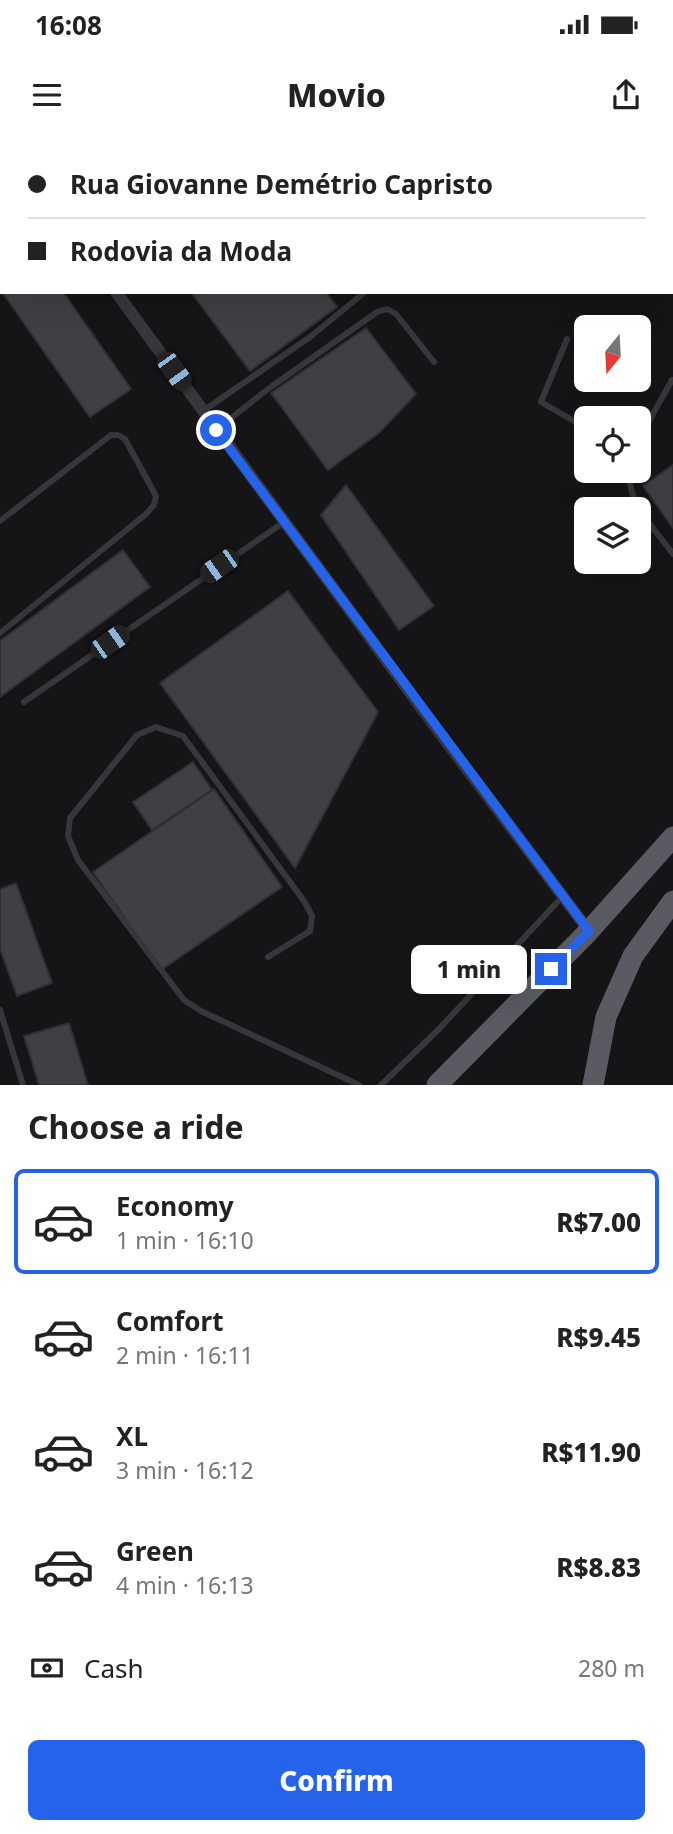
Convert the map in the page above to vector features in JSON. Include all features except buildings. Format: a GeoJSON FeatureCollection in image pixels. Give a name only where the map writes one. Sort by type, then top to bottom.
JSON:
{"type":"FeatureCollection","features":[{"type":"Feature","properties":{"kind":"highway"},"geometry":{"type":"LineString","coordinates":[[438,1085],[589,931],[673,837]]}},
{"type":"Feature","properties":{"kind":"highway"},"geometry":{"type":"LineString","coordinates":[[593,1085],[606,1017],[633,956],[673,901]]}},
{"type":"Feature","properties":{"kind":"street"},"geometry":{"type":"LineString","coordinates":[[117,294],[589,931]]}},
{"type":"Feature","properties":{"kind":"lane"},"geometry":{"type":"LineString","coordinates":[[203,411],[310,337],[363,294]]}},
{"type":"Feature","properties":{"kind":"lane"},"geometry":{"type":"LineString","coordinates":[[216,430],[268,389],[377,312],[387,309],[396,314],[434,362]]}},
{"type":"Feature","properties":{"kind":"lane"},"geometry":{"type":"LineString","coordinates":[[567,339],[541,401],[574,421]]}},
{"type":"Feature","properties":{"kind":"lane"},"geometry":{"type":"LineString","coordinates":[[651,418],[672,380]]}},
{"type":"Feature","properties":{"kind":"lane"},"geometry":{"type":"LineString","coordinates":[[0,522],[111,435],[125,439],[156,496],[154,505],[146,514],[0,633]]}},
{"type":"Feature","properties":{"kind":"lane"},"geometry":{"type":"LineString","coordinates":[[629,483],[635,501],[673,554]]}},
{"type":"Feature","properties":{"kind":"lane"},"geometry":{"type":"LineString","coordinates":[[24,702],[284,522]]}},
{"type":"Feature","properties":{"kind":"lane"},"geometry":{"type":"LineString","coordinates":[[268,957],[310,932],[312,916],[304,901],[183,736],[156,727],[137,735],[70,818],[68,835],[78,860],[184,1000],[201,1011],[359,1085]]}},
{"type":"Feature","properties":{"kind":"lane"},"geometry":{"type":"LineString","coordinates":[[381,1085],[438,1030],[563,896]]}},
{"type":"Feature","properties":{"kind":"lane"},"geometry":{"type":"LineString","coordinates":[[0,1010],[23,1085]]}},
{"type":"Feature","properties":{"kind":"route"},"geometry":{"type":"LineString","coordinates":[[216,430],[589,931],[551,969]]}}]}
